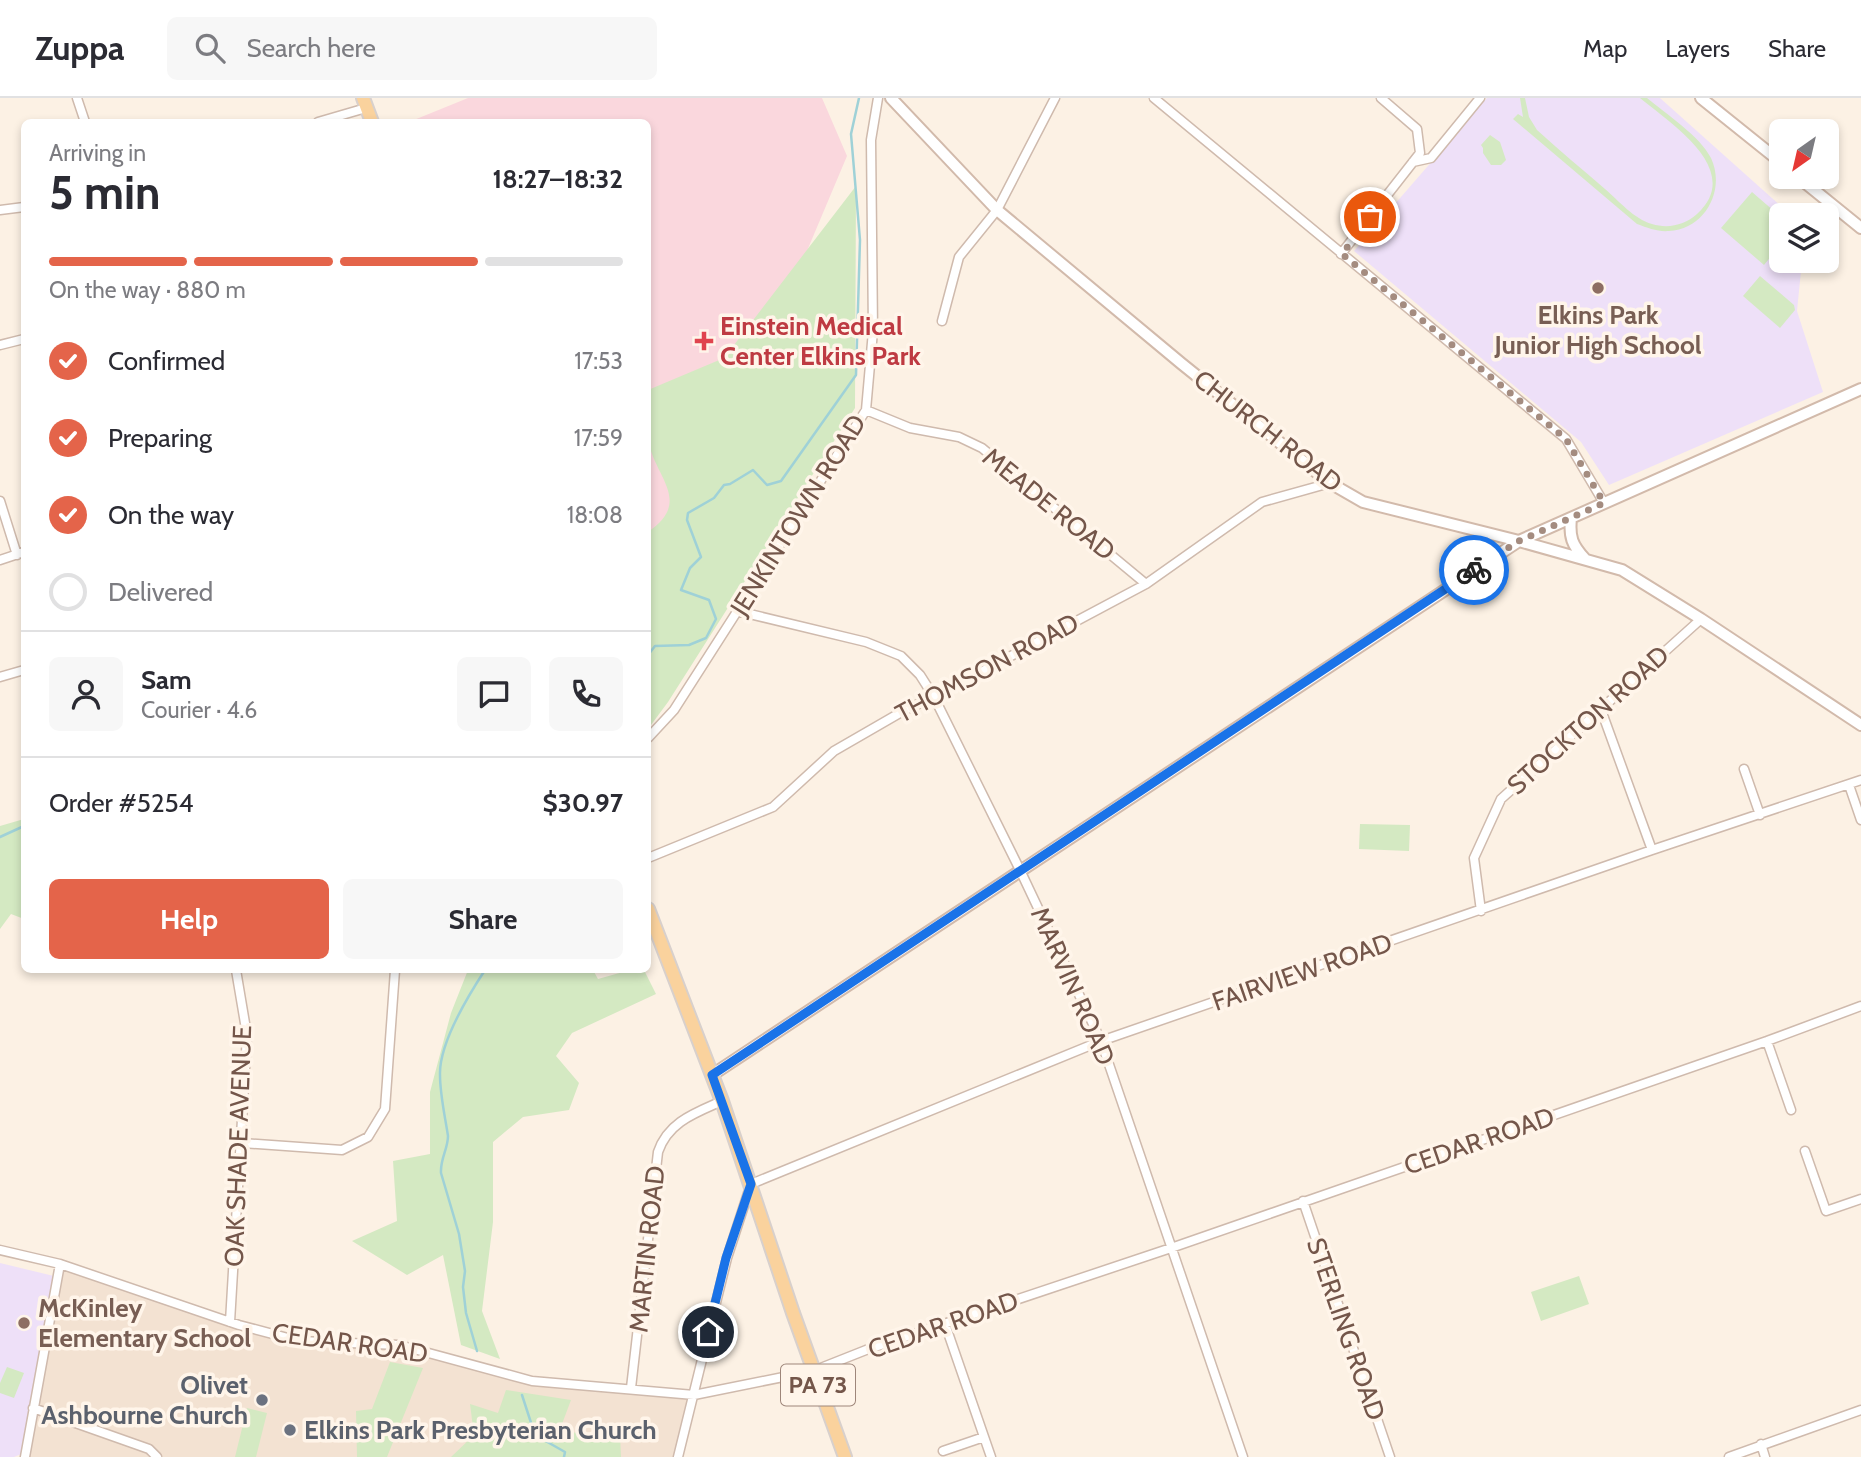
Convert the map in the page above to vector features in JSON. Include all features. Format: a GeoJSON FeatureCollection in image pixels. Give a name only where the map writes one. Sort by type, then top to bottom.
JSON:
{"type":"FeatureCollection","features":[{"type":"Feature","properties":{"kind":"main road","name":"PA 73"},"geometry":{"type":"LineString","coordinates":[[651,917],[722,1101],[813,1371],[845,1457]]}},
{"type":"Feature","properties":{"kind":"street"},"geometry":{"type":"LineString","coordinates":[[77,98],[84,119]]}},
{"type":"Feature","properties":{"kind":"street","name":"JENKINTOWN ROAD"},"geometry":{"type":"LineString","coordinates":[[651,735],[674,710],[866,410],[873,331],[872,140],[878,98]]}},
{"type":"Feature","properties":{"kind":"street","name":"CHURCH ROAD"},"geometry":{"type":"LineString","coordinates":[[891,98],[997,210],[1330,483],[1363,502],[1622,570],[1861,725]]}},
{"type":"Feature","properties":{"kind":"street"},"geometry":{"type":"LineString","coordinates":[[942,321],[959,257],[997,210],[1055,98]]}},
{"type":"Feature","properties":{"kind":"street"},"geometry":{"type":"LineString","coordinates":[[1154,98],[1566,439],[1604,503]]}},
{"type":"Feature","properties":{"kind":"street"},"geometry":{"type":"LineString","coordinates":[[1342,254],[1420,153],[1417,129],[1381,98]]}},
{"type":"Feature","properties":{"kind":"street"},"geometry":{"type":"LineString","coordinates":[[1413,162],[1431,158],[1480,98]]}},
{"type":"Feature","properties":{"kind":"street"},"geometry":{"type":"LineString","coordinates":[[1701,98],[1769,153]]}},
{"type":"Feature","properties":{"kind":"street"},"geometry":{"type":"LineString","coordinates":[[325,119],[365,103]]}},
{"type":"Feature","properties":{"kind":"street"},"geometry":{"type":"LineString","coordinates":[[1813,189],[1861,228]]}},
{"type":"Feature","properties":{"kind":"street"},"geometry":{"type":"LineString","coordinates":[[0,210],[21,207]]}},
{"type":"Feature","properties":{"kind":"street"},"geometry":{"type":"LineString","coordinates":[[0,345],[21,341]]}},
{"type":"Feature","properties":{"kind":"street"},"geometry":{"type":"LineString","coordinates":[[712,1075],[1519,541],[1861,389]]}},
{"type":"Feature","properties":{"kind":"street","name":"MEADE ROAD"},"geometry":{"type":"LineString","coordinates":[[866,410],[910,428],[959,437],[982,449],[1146,584]]}},
{"type":"Feature","properties":{"kind":"street","name":"THOMSON ROAD"},"geometry":{"type":"LineString","coordinates":[[651,857],[773,807],[834,751],[905,710],[1146,584],[1262,502],[1330,483]]}},
{"type":"Feature","properties":{"kind":"street"},"geometry":{"type":"LineString","coordinates":[[0,500],[21,553],[0,560]]}},
{"type":"Feature","properties":{"kind":"street"},"geometry":{"type":"LineString","coordinates":[[1571,518],[1570,539],[1586,559]]}},
{"type":"Feature","properties":{"kind":"street","name":"MARVIN ROAD"},"geometry":{"type":"LineString","coordinates":[[737,611],[866,642],[901,656],[920,676],[934,697],[1101,1041],[1243,1457]]}},
{"type":"Feature","properties":{"kind":"street","name":"STOCKTON ROAD"},"geometry":{"type":"LineString","coordinates":[[1481,911],[1474,858],[1501,799],[1600,707],[1701,619]]}},
{"type":"Feature","properties":{"kind":"street"},"geometry":{"type":"LineString","coordinates":[[0,677],[21,671]]}},
{"type":"Feature","properties":{"kind":"street"},"geometry":{"type":"LineString","coordinates":[[1600,707],[1651,850]]}},
{"type":"Feature","properties":{"kind":"street"},"geometry":{"type":"LineString","coordinates":[[1744,769],[1760,815]]}},
{"type":"Feature","properties":{"kind":"street","name":"FAIRVIEW ROAD"},"geometry":{"type":"LineString","coordinates":[[751,1184],[1101,1041],[1861,780]]}},
{"type":"Feature","properties":{"kind":"street"},"geometry":{"type":"LineString","coordinates":[[1849,785],[1861,820]]}},
{"type":"Feature","properties":{"kind":"street","name":"OAK SHADE AVENUE"},"geometry":{"type":"LineString","coordinates":[[230,1322],[247,1035],[237,973]]}},
{"type":"Feature","properties":{"kind":"street"},"geometry":{"type":"LineString","coordinates":[[242,1143],[342,1150],[368,1137],[385,1109],[395,973]]}},
{"type":"Feature","properties":{"kind":"street","name":"CEDAR ROAD"},"geometry":{"type":"LineString","coordinates":[[0,1250],[60,1264],[230,1322],[299,1341],[399,1345],[532,1381],[694,1395],[813,1371],[866,1350],[1171,1248],[1861,1006]]}},
{"type":"Feature","properties":{"kind":"street"},"geometry":{"type":"LineString","coordinates":[[1767,1041],[1791,1110]]}},
{"type":"Feature","properties":{"kind":"street","name":"MARTIN ROAD"},"geometry":{"type":"LineString","coordinates":[[631,1388],[658,1152],[665,1136],[675,1124],[722,1101]]}},
{"type":"Feature","properties":{"kind":"street"},"geometry":{"type":"LineString","coordinates":[[1805,1151],[1826,1211],[1861,1199]]}},
{"type":"Feature","properties":{"kind":"street"},"geometry":{"type":"LineString","coordinates":[[678,1457],[726,1258],[751,1184]]}},
{"type":"Feature","properties":{"kind":"street","name":"STERLING ROAD"},"geometry":{"type":"LineString","coordinates":[[1303,1201],[1390,1457]]}},
{"type":"Feature","properties":{"kind":"street"},"geometry":{"type":"LineString","coordinates":[[24,1457],[60,1264]]}},
{"type":"Feature","properties":{"kind":"street"},"geometry":{"type":"LineString","coordinates":[[945,1324],[991,1457]]}},
{"type":"Feature","properties":{"kind":"street"},"geometry":{"type":"LineString","coordinates":[[33,1408],[149,1449],[157,1457]]}},
{"type":"Feature","properties":{"kind":"street"},"geometry":{"type":"LineString","coordinates":[[1729,1457],[1861,1410]]}},
{"type":"Feature","properties":{"kind":"street"},"geometry":{"type":"LineString","coordinates":[[943,1451],[984,1437]]}},
{"type":"Feature","properties":{"kind":"street"},"geometry":{"type":"LineString","coordinates":[[1761,1444],[1765,1457]]}},
{"type":"Feature","properties":{"kind":"shaded area","name":"Einstein Medical Center Elkins Park"},"geometry":{"type":"Polygon","coordinates":[[[468,98],[822,98],[847,156],[796,277],[651,563],[651,119],[416,119],[468,98]]]}},
{"type":"Feature","properties":{"kind":"shaded area","name":"Elkins Park Junior High School"},"geometry":{"type":"Polygon","coordinates":[[[1487,98],[1660,98],[1778,203],[1769,203],[1769,273],[1801,273],[1797,311],[1823,392],[1609,485],[1581,442],[1354,251],[1487,98]]]}},
{"type":"Feature","properties":{"kind":"shaded area","name":"McKinley Elementary School"},"geometry":{"type":"Polygon","coordinates":[[[0,1263],[58,1277],[26,1452],[14,1457],[0,1457],[0,1263]]]}},
{"type":"Feature","properties":{"kind":"shaded area"},"geometry":{"type":"Polygon","coordinates":[[[60,1264],[299,1341],[399,1345],[512,1377],[694,1395],[677,1457],[25,1457],[60,1264]]]}},
{"type":"Feature","properties":{"kind":"green space"},"geometry":{"type":"Polygon","coordinates":[[[1520,98],[1525,98],[1529,117],[1537,130],[1627,209],[1652,224],[1676,225],[1697,214],[1710,197],[1713,181],[1708,165],[1698,149],[1640,98],[1647,98],[1691,134],[1711,158],[1716,183],[1709,206],[1693,223],[1682,229],[1661,231],[1637,224],[1513,119],[1518,114],[1523,117],[1520,98]]]}},
{"type":"Feature","properties":{"kind":"green space"},"geometry":{"type":"Polygon","coordinates":[[[1490,135],[1500,142],[1506,160],[1501,165],[1491,165],[1483,153],[1481,145],[1490,135]]]}},
{"type":"Feature","properties":{"kind":"green space"},"geometry":{"type":"Polygon","coordinates":[[[856,186],[855,408],[651,725],[651,529],[668,510],[670,499],[651,450],[651,389],[724,358],[856,186]]]}},
{"type":"Feature","properties":{"kind":"green space"},"geometry":{"type":"Polygon","coordinates":[[[1752,192],[1769,207],[1769,259],[1764,265],[1721,228],[1752,192]]]}},
{"type":"Feature","properties":{"kind":"green space"},"geometry":{"type":"Polygon","coordinates":[[[1760,276],[1794,305],[1795,310],[1780,328],[1743,296],[1760,276]]]}},
{"type":"Feature","properties":{"kind":"green space"},"geometry":{"type":"Polygon","coordinates":[[[21,820],[21,918],[11,914],[0,929],[0,826],[21,820]]]}},
{"type":"Feature","properties":{"kind":"green space"},"geometry":{"type":"Polygon","coordinates":[[[1360,824],[1410,825],[1409,851],[1359,849],[1360,824]]]}},
{"type":"Feature","properties":{"kind":"green space"},"geometry":{"type":"Polygon","coordinates":[[[467,973],[595,973],[598,979],[619,973],[646,973],[656,994],[572,1033],[556,1056],[579,1083],[569,1110],[523,1117],[493,1142],[493,1222],[482,1311],[500,1359],[461,1345],[443,1255],[407,1275],[352,1241],[397,1221],[393,1161],[430,1154],[430,1092],[451,1013],[467,973]]]}},
{"type":"Feature","properties":{"kind":"green space"},"geometry":{"type":"Polygon","coordinates":[[[1579,1276],[1589,1304],[1541,1321],[1531,1292],[1579,1276]]]}},
{"type":"Feature","properties":{"kind":"green space"},"geometry":{"type":"Polygon","coordinates":[[[390,1362],[423,1368],[387,1457],[357,1457],[356,1411],[372,1409],[390,1362]]]}},
{"type":"Feature","properties":{"kind":"green space"},"geometry":{"type":"Polygon","coordinates":[[[7,1367],[24,1373],[14,1398],[0,1393],[0,1383],[7,1367]]]}},
{"type":"Feature","properties":{"kind":"green space"},"geometry":{"type":"Polygon","coordinates":[[[506,1390],[571,1400],[559,1432],[620,1434],[621,1457],[451,1457],[474,1435],[470,1404],[498,1413],[506,1390]]]}},
{"type":"Feature","properties":{"kind":"green space"},"geometry":{"type":"Polygon","coordinates":[[[247,1408],[267,1413],[256,1457],[235,1457],[247,1408]]]}},
{"type":"Feature","properties":{"kind":"waterway"},"geometry":{"type":"LineString","coordinates":[[651,651],[655,646],[689,645],[706,638],[716,619],[709,600],[681,590],[690,568],[701,557],[687,520],[688,513],[714,498],[724,485],[753,470],[767,485],[781,481],[856,375],[860,240],[851,134],[859,98]]}},
{"type":"Feature","properties":{"kind":"waterway"},"geometry":{"type":"LineString","coordinates":[[0,837],[21,827]]}},
{"type":"Feature","properties":{"kind":"waterway"},"geometry":{"type":"LineString","coordinates":[[477,1351],[466,1313],[463,1287],[465,1271],[459,1234],[441,1173],[448,1136],[440,1075],[449,1035],[483,973]]}},
{"type":"Feature","properties":{"kind":"waterway"},"geometry":{"type":"LineString","coordinates":[[522,1395],[535,1435],[565,1452],[564,1457]]}},
{"type":"Feature","properties":{"kind":"way so far"},"geometry":{"type":"LineString","coordinates":[[1370,217],[1342,254],[1566,439],[1604,503],[1519,541],[1474,570]]}},
{"type":"Feature","properties":{"kind":"place","name":"Elkins Park Junior High School"},"geometry":{"type":"Point","coordinates":[1598,288]}},
{"type":"Feature","properties":{"kind":"place","name":"Einstein Medical Center Elkins Park"},"geometry":{"type":"Point","coordinates":[704,341]}},
{"type":"Feature","properties":{"kind":"place","name":"McKinley Elementary School"},"geometry":{"type":"Point","coordinates":[24,1323]}},
{"type":"Feature","properties":{"kind":"place","name":"Olivet Ashbourne Church"},"geometry":{"type":"Point","coordinates":[262,1400]}},
{"type":"Feature","properties":{"kind":"place","name":"Elkins Park Presbyterian Church"},"geometry":{"type":"Point","coordinates":[290,1430]}},
{"type":"Feature","properties":{"kind":"route"},"geometry":{"type":"LineString","coordinates":[[708,1332],[726,1258],[751,1184],[712,1075],[1474,570]]}}]}
